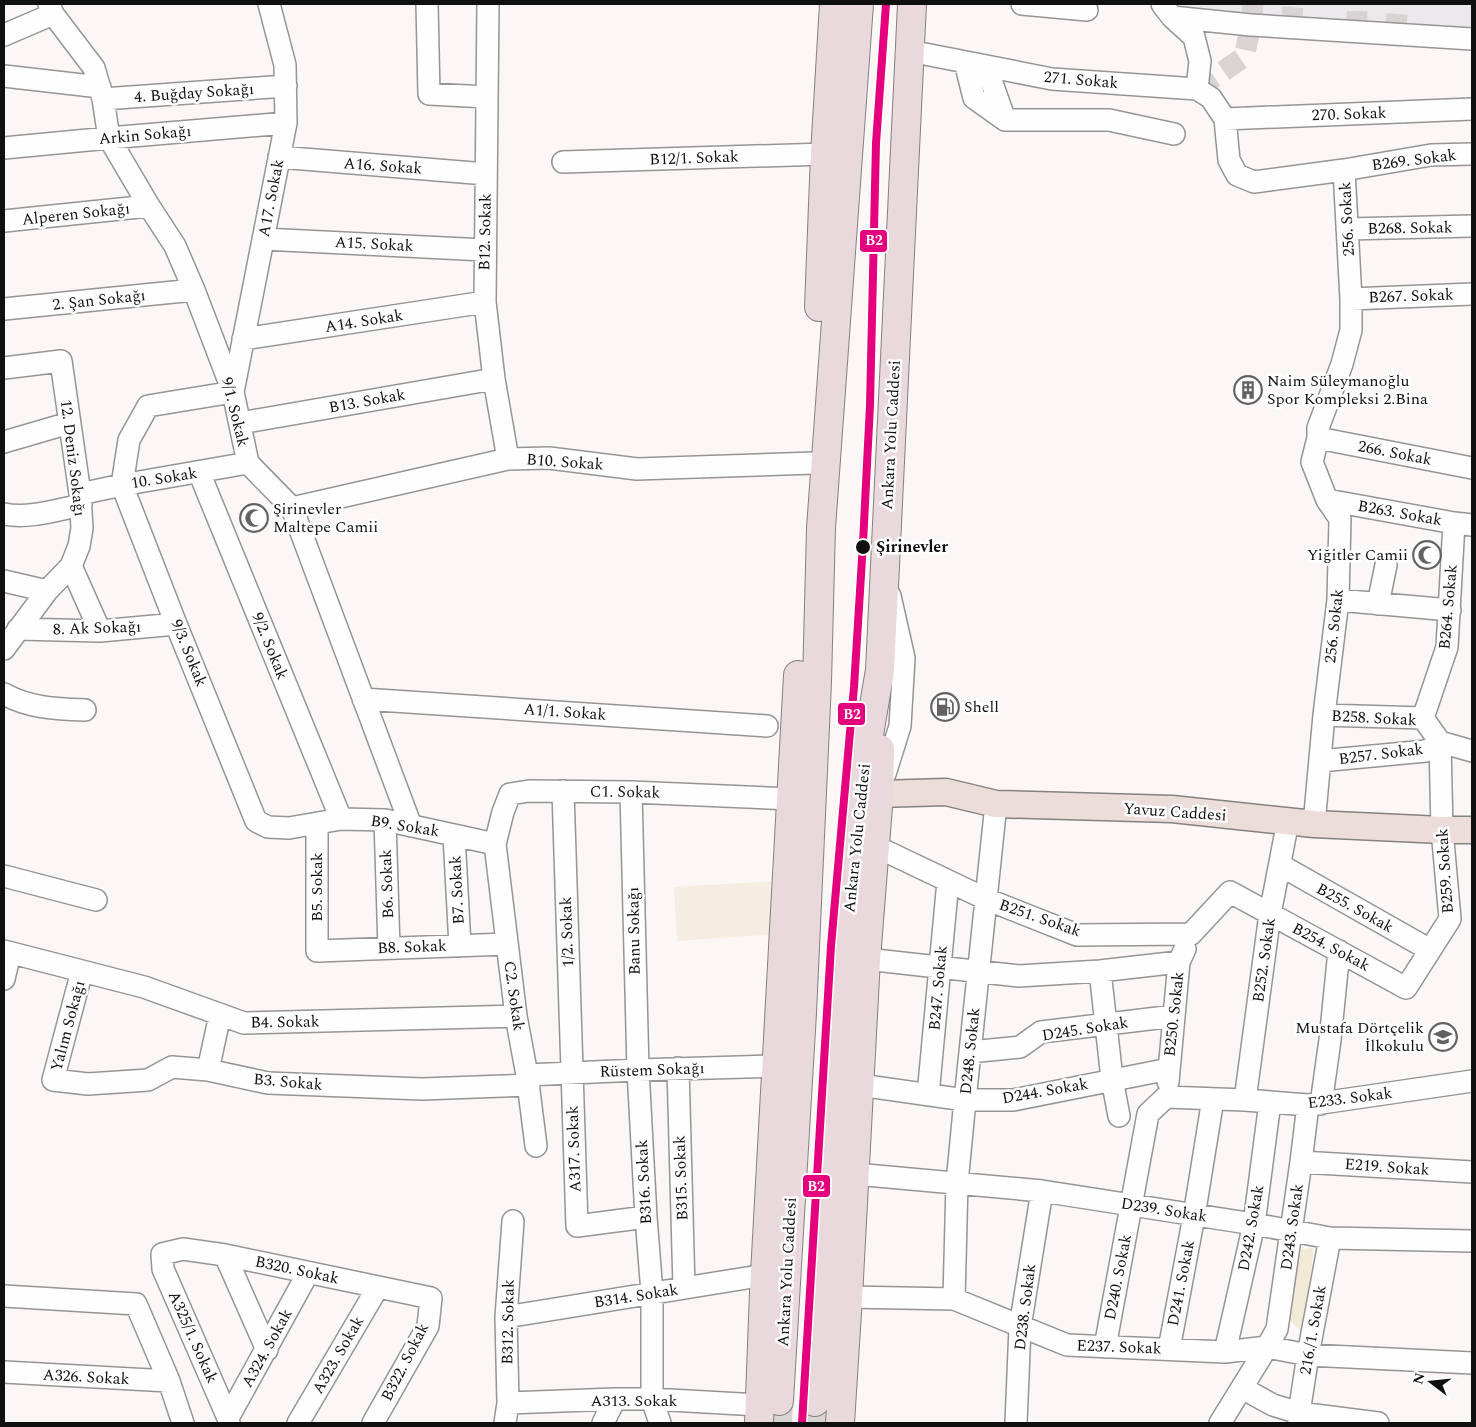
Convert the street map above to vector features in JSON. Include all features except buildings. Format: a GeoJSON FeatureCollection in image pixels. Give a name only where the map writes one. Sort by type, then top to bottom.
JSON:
{"type":"FeatureCollection","features":[{"type":"Feature","properties":{"kind":"highway"},"geometry":{"type":"LineString","coordinates":[[764,1414],[765,1275],[800,652],[820,541],[814,463],[825,154],[834,4]]}},
{"type":"Feature","properties":{"kind":"highway","name":"Ankara Yolu Caddesi"},"geometry":{"type":"LineString","coordinates":[[764,1414],[802,1004],[816,692],[820,541],[859,4]]}},
{"type":"Feature","properties":{"kind":"highway","name":"Ankara Yolu Caddesi"},"geometry":{"type":"LineString","coordinates":[[815,1402],[857,805],[880,670],[912,4]]}},
{"type":"Feature","properties":{"kind":"highway"},"geometry":{"type":"LineString","coordinates":[[890,454],[902,403],[927,4]]}},
{"type":"Feature","properties":{"kind":"highway"},"geometry":{"type":"LineString","coordinates":[[838,1420],[848,1298],[866,960],[880,794],[880,670]]}},
{"type":"Feature","properties":{"kind":"main road","name":"Yavuz Caddesi"},"geometry":{"type":"LineString","coordinates":[[880,794],[946,792],[996,804],[1172,809],[1314,824],[1472,830]]}},
{"type":"Feature","properties":{"kind":"street","name":"A17. Sokak"},"geometry":{"type":"LineString","coordinates":[[233,392],[286,123],[285,65],[269,4]]}},
{"type":"Feature","properties":{"kind":"street"},"geometry":{"type":"LineString","coordinates":[[427,4],[429,94],[487,97]]}},
{"type":"Feature","properties":{"kind":"street","name":"B12. Sokak"},"geometry":{"type":"LineString","coordinates":[[488,4],[484,250],[485,302],[494,379],[508,459]]}},
{"type":"Feature","properties":{"kind":"street"},"geometry":{"type":"LineString","coordinates":[[1022,4],[1088,10]]}},
{"type":"Feature","properties":{"kind":"street"},"geometry":{"type":"LineString","coordinates":[[4,35],[51,9]]}},
{"type":"Feature","properties":{"kind":"street","name":"9/1. Sokak"},"geometry":{"type":"LineString","coordinates":[[51,9],[94,68],[101,93],[109,138],[175,246],[233,392],[248,463],[292,508],[411,826]]}},
{"type":"Feature","properties":{"kind":"street"},"geometry":{"type":"LineString","coordinates":[[1167,10],[1259,25],[1472,39]]}},
{"type":"Feature","properties":{"kind":"street"},"geometry":{"type":"LineString","coordinates":[[1167,10],[1194,37],[1200,61],[1196,89],[1211,98],[1225,119]]}},
{"type":"Feature","properties":{"kind":"street","name":"271. Sokak"},"geometry":{"type":"LineString","coordinates":[[924,54],[1052,79],[1196,89]]}},
{"type":"Feature","properties":{"kind":"street"},"geometry":{"type":"LineString","coordinates":[[965,62],[974,98],[1005,120],[1109,120],[1174,134]]}},
{"type":"Feature","properties":{"kind":"street"},"geometry":{"type":"LineString","coordinates":[[986,66],[1005,120]]}},
{"type":"Feature","properties":{"kind":"street","name":"4. Buğday Sokağı"},"geometry":{"type":"LineString","coordinates":[[4,76],[101,93],[286,86]]}},
{"type":"Feature","properties":{"kind":"street","name":"270. Sokak"},"geometry":{"type":"LineString","coordinates":[[1225,119],[1472,109]]}},
{"type":"Feature","properties":{"kind":"street","name":"B269. Sokak"},"geometry":{"type":"LineString","coordinates":[[1225,119],[1229,160],[1238,175],[1254,182],[1344,170],[1431,155],[1472,154]]}},
{"type":"Feature","properties":{"kind":"street","name":"Arkin Sokağı"},"geometry":{"type":"LineString","coordinates":[[4,148],[286,123]]}},
{"type":"Feature","properties":{"kind":"street","name":"B12/1. Sokak"},"geometry":{"type":"LineString","coordinates":[[563,162],[825,154]]}},
{"type":"Feature","properties":{"kind":"street","name":"A16. Sokak"},"geometry":{"type":"LineString","coordinates":[[279,157],[486,174]]}},
{"type":"Feature","properties":{"kind":"street","name":"256. Sokak"},"geometry":{"type":"LineString","coordinates":[[1314,824],[1324,715],[1338,600],[1340,519],[1328,500],[1312,462],[1318,438],[1318,428],[1342,364],[1351,330],[1344,170]]}},
{"type":"Feature","properties":{"kind":"street","name":"Alperen Sokağı"},"geometry":{"type":"LineString","coordinates":[[4,221],[149,206]]}},
{"type":"Feature","properties":{"kind":"street","name":"B268. Sokak"},"geometry":{"type":"LineString","coordinates":[[1347,229],[1472,226]]}},
{"type":"Feature","properties":{"kind":"street","name":"A15. Sokak"},"geometry":{"type":"LineString","coordinates":[[263,239],[484,250]]}},
{"type":"Feature","properties":{"kind":"street","name":"2. Şan Sokağı"},"geometry":{"type":"LineString","coordinates":[[4,309],[194,290]]}},
{"type":"Feature","properties":{"kind":"street","name":"B267. Sokak"},"geometry":{"type":"LineString","coordinates":[[1351,298],[1472,294]]}},
{"type":"Feature","properties":{"kind":"street","name":"A14. Sokak"},"geometry":{"type":"LineString","coordinates":[[243,339],[485,302]]}},
{"type":"Feature","properties":{"kind":"street","name":"12. Deniz Sokağı"},"geometry":{"type":"LineString","coordinates":[[4,368],[61,361],[80,499],[82,528],[79,546],[71,566],[47,591],[8,642]]}},
{"type":"Feature","properties":{"kind":"street","name":"B13. Sokak"},"geometry":{"type":"LineString","coordinates":[[240,423],[494,379]]}},
{"type":"Feature","properties":{"kind":"street"},"geometry":{"type":"LineString","coordinates":[[122,485],[129,440],[148,406],[233,392]]}},
{"type":"Feature","properties":{"kind":"street"},"geometry":{"type":"LineString","coordinates":[[4,442],[69,422]]}},
{"type":"Feature","properties":{"kind":"street","name":"266. Sokak"},"geometry":{"type":"LineString","coordinates":[[1318,438],[1472,468]]}},
{"type":"Feature","properties":{"kind":"street","name":"B10. Sokak"},"geometry":{"type":"LineString","coordinates":[[292,508],[508,459],[548,458],[637,469],[814,463]]}},
{"type":"Feature","properties":{"kind":"street","name":"10. Sokak"},"geometry":{"type":"LineString","coordinates":[[4,514],[17,517],[42,513],[122,485],[248,463]]}},
{"type":"Feature","properties":{"kind":"street","name":"9/2. Sokak"},"geometry":{"type":"LineString","coordinates":[[199,472],[341,819]]}},
{"type":"Feature","properties":{"kind":"street","name":"9/3. Sokak"},"geometry":{"type":"LineString","coordinates":[[122,485],[256,822]]}},
{"type":"Feature","properties":{"kind":"street","name":"B263. Sokak"},"geometry":{"type":"LineString","coordinates":[[1328,500],[1463,524]]}},
{"type":"Feature","properties":{"kind":"street","name":"B264. Sokak"},"geometry":{"type":"LineString","coordinates":[[1423,718],[1447,647],[1450,610],[1463,524]]}},
{"type":"Feature","properties":{"kind":"street"},"geometry":{"type":"LineString","coordinates":[[1378,604],[1386,565]]}},
{"type":"Feature","properties":{"kind":"street"},"geometry":{"type":"LineString","coordinates":[[71,566],[100,630]]}},
{"type":"Feature","properties":{"kind":"street"},"geometry":{"type":"LineString","coordinates":[[880,794],[900,726],[904,658],[885,572]]}},
{"type":"Feature","properties":{"kind":"street"},"geometry":{"type":"LineString","coordinates":[[4,581],[47,591]]}},
{"type":"Feature","properties":{"kind":"street"},"geometry":{"type":"LineString","coordinates":[[1338,600],[1450,610]]}},
{"type":"Feature","properties":{"kind":"street","name":"8. Ak Sokağı"},"geometry":{"type":"LineString","coordinates":[[8,642],[100,630],[176,624]]}},
{"type":"Feature","properties":{"kind":"street"},"geometry":{"type":"LineString","coordinates":[[4,694],[38,707],[84,710]]}},
{"type":"Feature","properties":{"kind":"street","name":"A1/1. Sokak"},"geometry":{"type":"LineString","coordinates":[[363,699],[767,726]]}},
{"type":"Feature","properties":{"kind":"street","name":"B258. Sokak"},"geometry":{"type":"LineString","coordinates":[[1324,715],[1423,718],[1440,742]]}},
{"type":"Feature","properties":{"kind":"street"},"geometry":{"type":"LineString","coordinates":[[1440,742],[1472,751]]}},
{"type":"Feature","properties":{"kind":"street","name":"B257. Sokak"},"geometry":{"type":"LineString","coordinates":[[1320,762],[1426,751],[1440,742]]}},
{"type":"Feature","properties":{"kind":"street","name":"B259. Sokak"},"geometry":{"type":"LineString","coordinates":[[1406,988],[1450,919],[1442,830],[1440,742]]}},
{"type":"Feature","properties":{"kind":"street","name":"C1. Sokak"},"geometry":{"type":"LineString","coordinates":[[495,844],[510,794],[529,791],[631,792],[792,799]]}},
{"type":"Feature","properties":{"kind":"street","name":"1/2. Sokak"},"geometry":{"type":"LineString","coordinates":[[563,791],[571,1072]]}},
{"type":"Feature","properties":{"kind":"street","name":"Banu Sokağı"},"geometry":{"type":"LineString","coordinates":[[631,792],[638,1070]]}},
{"type":"Feature","properties":{"kind":"street","name":"D248. Sokak"},"geometry":{"type":"LineString","coordinates":[[954,1299],[957,1183],[996,804]]}},
{"type":"Feature","properties":{"kind":"street","name":"B9. Sokak"},"geometry":{"type":"LineString","coordinates":[[256,822],[268,827],[289,828],[341,819],[385,820],[495,844]]}},
{"type":"Feature","properties":{"kind":"street","name":"B6. Sokak"},"geometry":{"type":"LineString","coordinates":[[385,820],[390,948]]}},
{"type":"Feature","properties":{"kind":"street","name":"B252. Sokak"},"geometry":{"type":"LineString","coordinates":[[1245,1100],[1270,914],[1288,821]]}},
{"type":"Feature","properties":{"kind":"street","name":"B5. Sokak"},"geometry":{"type":"LineString","coordinates":[[317,823],[317,951]]}},
{"type":"Feature","properties":{"kind":"street","name":"B7. Sokak"},"geometry":{"type":"LineString","coordinates":[[454,835],[460,946]]}},
{"type":"Feature","properties":{"kind":"street","name":"C2. Sokak"},"geometry":{"type":"LineString","coordinates":[[495,844],[516,1016],[536,1146]]}},
{"type":"Feature","properties":{"kind":"street","name":"B251. Sokak"},"geometry":{"type":"LineString","coordinates":[[875,846],[986,899],[1078,935],[1191,934]]}},
{"type":"Feature","properties":{"kind":"street","name":"B255. Sokak"},"geometry":{"type":"LineString","coordinates":[[1280,865],[1430,950]]}},
{"type":"Feature","properties":{"kind":"street"},"geometry":{"type":"LineString","coordinates":[[4,876],[96,900]]}},
{"type":"Feature","properties":{"kind":"street","name":"B247. Sokak"},"geometry":{"type":"LineString","coordinates":[[928,1095],[948,881]]}},
{"type":"Feature","properties":{"kind":"street","name":"B254. Sokak"},"geometry":{"type":"LineString","coordinates":[[1191,934],[1230,892],[1406,988]]}},
{"type":"Feature","properties":{"kind":"street","name":"B250. Sokak"},"geometry":{"type":"LineString","coordinates":[[1166,1097],[1179,962],[1191,934]]}},
{"type":"Feature","properties":{"kind":"street","name":"B8. Sokak"},"geometry":{"type":"LineString","coordinates":[[317,951],[507,944]]}},
{"type":"Feature","properties":{"kind":"street","name":"D243. Sokak"},"geometry":{"type":"LineString","coordinates":[[1220,1423],[1277,1329],[1301,1162],[1330,1040],[1339,951]]}},
{"type":"Feature","properties":{"kind":"street"},"geometry":{"type":"LineString","coordinates":[[4,978],[7,952]]}},
{"type":"Feature","properties":{"kind":"street","name":"B4. Sokak"},"geometry":{"type":"LineString","coordinates":[[7,952],[144,987],[244,1023],[516,1016]]}},
{"type":"Feature","properties":{"kind":"street"},"geometry":{"type":"LineString","coordinates":[[866,960],[1019,976],[1100,971],[1179,962]]}},
{"type":"Feature","properties":{"kind":"street","name":"Yalım Sokağı"},"geometry":{"type":"LineString","coordinates":[[53,1080],[82,971]]}},
{"type":"Feature","properties":{"kind":"street"},"geometry":{"type":"LineString","coordinates":[[1100,971],[1112,1079],[1119,1116]]}},
{"type":"Feature","properties":{"kind":"street"},"geometry":{"type":"LineString","coordinates":[[208,1070],[220,1015]]}},
{"type":"Feature","properties":{"kind":"street","name":"D245. Sokak"},"geometry":{"type":"LineString","coordinates":[[970,1052],[1020,1047],[1041,1032],[1174,1016]]}},
{"type":"Feature","properties":{"kind":"street","name":"Rüstem Sokağı"},"geometry":{"type":"LineString","coordinates":[[527,1080],[571,1072],[777,1066]]}},
{"type":"Feature","properties":{"kind":"street","name":"B3. Sokak"},"geometry":{"type":"LineString","coordinates":[[53,1080],[88,1084],[148,1080],[172,1067],[208,1070],[268,1083],[422,1089],[527,1080]]}},
{"type":"Feature","properties":{"kind":"street","name":"B315. Sokak"},"geometry":{"type":"LineString","coordinates":[[678,1068],[684,1288]]}},
{"type":"Feature","properties":{"kind":"street","name":"D244. Sokak"},"geometry":{"type":"LineString","coordinates":[[860,1086],[965,1100],[1013,1100],[1169,1069]]}},
{"type":"Feature","properties":{"kind":"street","name":"B316. Sokak"},"geometry":{"type":"LineString","coordinates":[[638,1070],[652,1294],[652,1399],[660,1423]]}},
{"type":"Feature","properties":{"kind":"street","name":"A317. Sokak"},"geometry":{"type":"LineString","coordinates":[[571,1072],[577,1226],[646,1217]]}},
{"type":"Feature","properties":{"kind":"street","name":"E233. Sokak"},"geometry":{"type":"LineString","coordinates":[[1166,1097],[1314,1104],[1472,1081]]}},
{"type":"Feature","properties":{"kind":"street","name":"D240. Sokak"},"geometry":{"type":"LineString","coordinates":[[1105,1347],[1148,1114],[1166,1097]]}},
{"type":"Feature","properties":{"kind":"street","name":"D241. Sokak"},"geometry":{"type":"LineString","coordinates":[[1168,1349],[1194,1216],[1213,1099]]}},
{"type":"Feature","properties":{"kind":"street","name":"D242. Sokak"},"geometry":{"type":"LineString","coordinates":[[1225,1352],[1254,1224],[1270,1102]]}},
{"type":"Feature","properties":{"kind":"street","name":"E219. Sokak"},"geometry":{"type":"LineString","coordinates":[[1301,1162],[1472,1172]]}},
{"type":"Feature","properties":{"kind":"street","name":"D239. Sokak"},"geometry":{"type":"LineString","coordinates":[[855,1174],[1042,1191],[1132,1204],[1330,1238],[1472,1241]]}},
{"type":"Feature","properties":{"kind":"street","name":"D238. Sokak"},"geometry":{"type":"LineString","coordinates":[[1016,1423],[1020,1327],[1042,1191]]}},
{"type":"Feature","properties":{"kind":"street","name":"B312. Sokak"},"geometry":{"type":"LineString","coordinates":[[507,1413],[506,1317],[513,1221]]}},
{"type":"Feature","properties":{"kind":"street","name":"216./1. Sokak"},"geometry":{"type":"LineString","coordinates":[[1299,1418],[1308,1355],[1330,1238]]}},
{"type":"Feature","properties":{"kind":"street","name":"B320. Sokak"},"geometry":{"type":"LineString","coordinates":[[162,1254],[183,1249],[225,1255],[431,1298]]}},
{"type":"Feature","properties":{"kind":"street","name":"A325/1. Sokak"},"geometry":{"type":"LineString","coordinates":[[162,1254],[163,1269],[229,1421]]}},
{"type":"Feature","properties":{"kind":"street"},"geometry":{"type":"LineString","coordinates":[[225,1255],[267,1350]]}},
{"type":"Feature","properties":{"kind":"street","name":"A324. Sokak"},"geometry":{"type":"LineString","coordinates":[[229,1421],[308,1273]]}},
{"type":"Feature","properties":{"kind":"street","name":"B314. Sokak"},"geometry":{"type":"LineString","coordinates":[[506,1317],[765,1275]]}},
{"type":"Feature","properties":{"kind":"street","name":"A323. Sokak"},"geometry":{"type":"LineString","coordinates":[[298,1423],[378,1287]]}},
{"type":"Feature","properties":{"kind":"street"},"geometry":{"type":"LineString","coordinates":[[4,1296],[136,1304],[169,1382],[183,1423]]}},
{"type":"Feature","properties":{"kind":"street","name":"B322. Sokak"},"geometry":{"type":"LineString","coordinates":[[373,1423],[428,1326],[431,1298]]}},
{"type":"Feature","properties":{"kind":"street","name":"E237. Sokak"},"geometry":{"type":"LineString","coordinates":[[848,1298],[954,1299],[1066,1345],[1225,1352],[1267,1347],[1308,1355],[1472,1363]]}},
{"type":"Feature","properties":{"kind":"street","name":"A326. Sokak"},"geometry":{"type":"LineString","coordinates":[[4,1372],[169,1382]]}},
{"type":"Feature","properties":{"kind":"street"},"geometry":{"type":"LineString","coordinates":[[1242,1388],[1299,1418],[1378,1423]]}},
{"type":"Feature","properties":{"kind":"street"},"geometry":{"type":"LineString","coordinates":[[603,1423],[615,1399]]}},
{"type":"Feature","properties":{"kind":"street","name":"A313. Sokak"},"geometry":{"type":"LineString","coordinates":[[507,1413],[615,1399],[652,1399],[764,1414]]}},
{"type":"Feature","properties":{"kind":"shaded area"},"geometry":{"type":"Polygon","coordinates":[[[1169,4],[1472,4],[1472,35],[1263,16],[1169,4]]]}},
{"type":"Feature","properties":{"kind":"shaded area"},"geometry":{"type":"Polygon","coordinates":[[[775,881],[778,934],[677,941],[674,887],[775,881]]]}},
{"type":"Feature","properties":{"kind":"shaded area"},"geometry":{"type":"Polygon","coordinates":[[[1314,1247],[1304,1334],[1286,1316],[1293,1251],[1314,1247]]]}},
{"type":"Feature","properties":{"kind":"tunnel"},"geometry":{"type":"LineString","coordinates":[[1197,89],[1244,57],[1251,25],[1253,4]]}},
{"type":"Feature","properties":{"kind":"tunnel"},"geometry":{"type":"LineString","coordinates":[[1291,28],[1293,4]]}},
{"type":"Feature","properties":{"kind":"tunnel"},"geometry":{"type":"LineString","coordinates":[[1357,4],[1357,32]]}},
{"type":"Feature","properties":{"kind":"tunnel"},"geometry":{"type":"LineString","coordinates":[[1395,35],[1398,4]]}},
{"type":"Feature","properties":{"kind":"tunnel"},"geometry":{"type":"LineString","coordinates":[[778,1423],[779,1401]]}},
{"type":"Feature","properties":{"kind":"tunnel"},"geometry":{"type":"LineString","coordinates":[[814,1423],[815,1402]]}},
{"type":"Feature","properties":{"kind":"transit line","name":"B2"},"geometry":{"type":"LineString","coordinates":[[802,1423],[831,946],[854,687],[863,543],[870,405],[876,143],[886,4]]}},
{"type":"Feature","properties":{"kind":"place","name":"Naim Süleymanoğlu Spor Kompleksi 2.Bina"},"geometry":{"type":"Point","coordinates":[1248,390]}},
{"type":"Feature","properties":{"kind":"place","name":"Şirinevler Maltepe Camii"},"geometry":{"type":"Point","coordinates":[254,518]}},
{"type":"Feature","properties":{"kind":"place","name":"Şirinevler"},"geometry":{"type":"Point","coordinates":[863,547]}},
{"type":"Feature","properties":{"kind":"place","name":"Yiğitler Camii"},"geometry":{"type":"Point","coordinates":[1427,555]}},
{"type":"Feature","properties":{"kind":"place","name":"Shell"},"geometry":{"type":"Point","coordinates":[945,707]}},
{"type":"Feature","properties":{"kind":"place","name":"Mustafa Dörtçelik İlkokulu"},"geometry":{"type":"Point","coordinates":[1443,1037]}}]}
